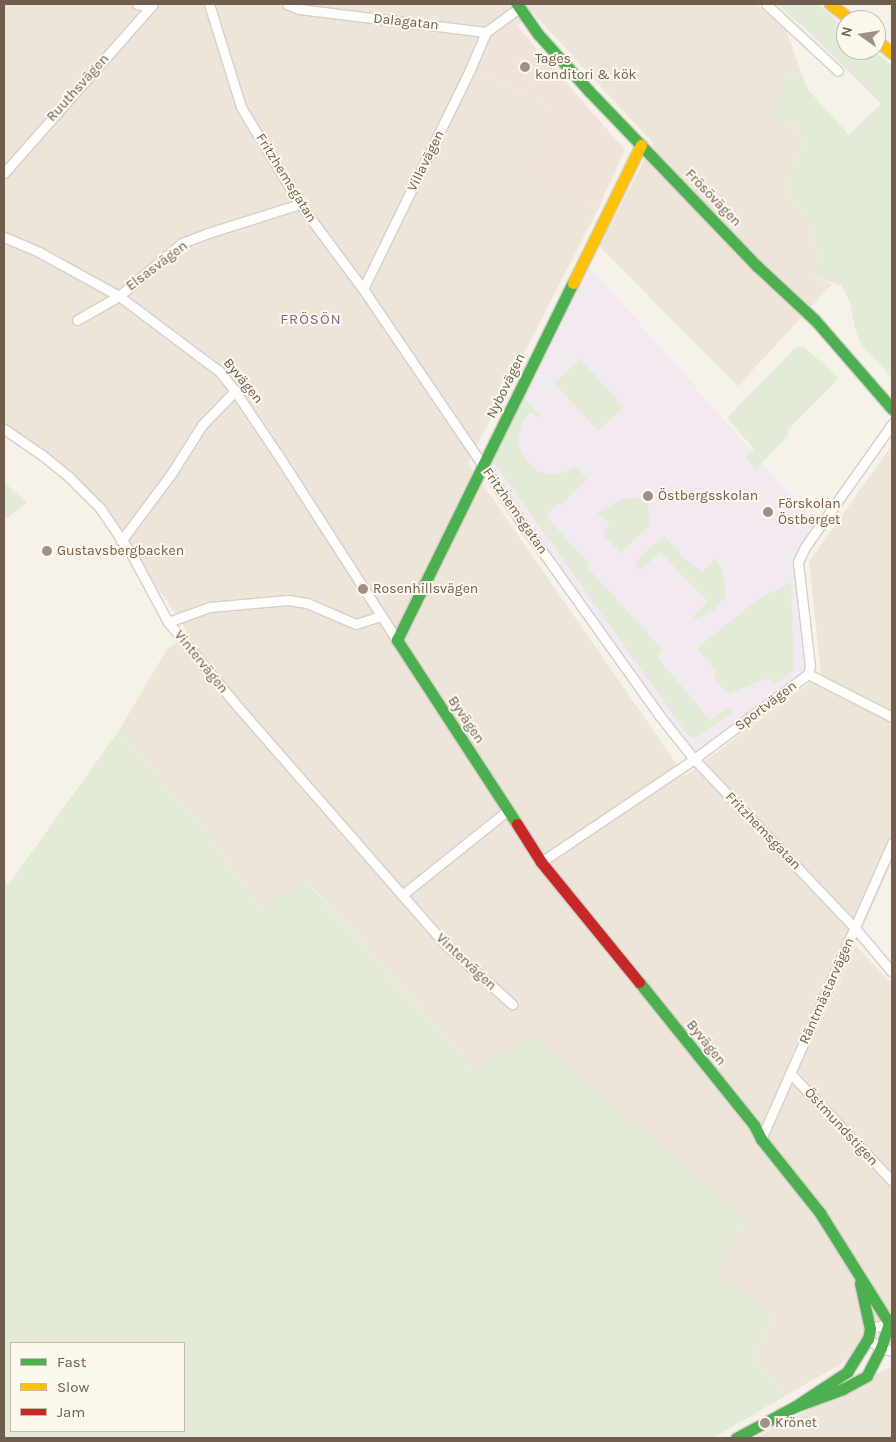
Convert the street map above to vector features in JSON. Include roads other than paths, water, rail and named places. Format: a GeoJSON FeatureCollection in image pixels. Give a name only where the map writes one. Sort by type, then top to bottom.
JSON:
{"type":"FeatureCollection","features":[{"type":"Feature","properties":{"kind":"street"},"geometry":{"type":"LineString","coordinates":[[136,4],[152,5]]}},
{"type":"Feature","properties":{"kind":"street","name":"Fritzhemsgatan"},"geometry":{"type":"LineString","coordinates":[[209,4],[241,107],[300,204],[363,288],[484,466],[659,716],[694,759],[855,928],[892,972]]}},
{"type":"Feature","properties":{"kind":"street","name":"Dalagatan"},"geometry":{"type":"LineString","coordinates":[[287,4],[300,9],[486,32]]}},
{"type":"Feature","properties":{"kind":"street"},"geometry":{"type":"LineString","coordinates":[[766,4],[838,71]]}},
{"type":"Feature","properties":{"kind":"street","name":"Ruuthsvägen"},"geometry":{"type":"LineString","coordinates":[[4,173],[152,5]]}},
{"type":"Feature","properties":{"kind":"street"},"geometry":{"type":"LineString","coordinates":[[486,32],[518,6]]}},
{"type":"Feature","properties":{"kind":"street","name":"Frösövägen"},"geometry":{"type":"LineString","coordinates":[[518,6],[558,57],[757,266],[814,320],[892,409]]}},
{"type":"Feature","properties":{"kind":"street","name":"Villavägen"},"geometry":{"type":"LineString","coordinates":[[363,288],[469,72],[486,32]]}},
{"type":"Feature","properties":{"kind":"street","name":"Nybovägen"},"geometry":{"type":"LineString","coordinates":[[397,640],[641,145]]}},
{"type":"Feature","properties":{"kind":"street","name":"Elsasvägen"},"geometry":{"type":"LineString","coordinates":[[77,320],[119,296],[182,243],[300,204]]}},
{"type":"Feature","properties":{"kind":"street","name":"Byvägen"},"geometry":{"type":"LineString","coordinates":[[4,237],[39,252],[119,296],[219,371],[235,391],[541,862],[754,1125],[761,1139],[820,1213],[858,1276],[891,1324]]}},
{"type":"Feature","properties":{"kind":"street"},"geometry":{"type":"LineString","coordinates":[[121,541],[171,474],[202,425],[235,391]]}},
{"type":"Feature","properties":{"kind":"street","name":"Sportvägen"},"geometry":{"type":"LineString","coordinates":[[541,862],[694,759],[808,674],[810,666],[798,562],[805,547],[892,424]]}},
{"type":"Feature","properties":{"kind":"street","name":"Vintervägen"},"geometry":{"type":"LineString","coordinates":[[4,429],[42,455],[68,476],[100,508],[132,555],[168,622],[239,708],[446,945],[512,1004]]}},
{"type":"Feature","properties":{"kind":"street"},"geometry":{"type":"LineString","coordinates":[[168,622],[210,607],[288,600],[307,604],[356,624],[380,616]]}},
{"type":"Feature","properties":{"kind":"street"},"geometry":{"type":"LineString","coordinates":[[808,674],[892,717]]}},
{"type":"Feature","properties":{"kind":"street"},"geometry":{"type":"LineString","coordinates":[[402,895],[507,811]]}},
{"type":"Feature","properties":{"kind":"street","name":"Räntmästarvägen"},"geometry":{"type":"LineString","coordinates":[[761,1139],[892,843]]}},
{"type":"Feature","properties":{"kind":"street","name":"Östmundstigen"},"geometry":{"type":"LineString","coordinates":[[790,1072],[892,1181]]}},
{"type":"Feature","properties":{"kind":"street","name":"Byvägen"},"geometry":{"type":"LineString","coordinates":[[858,1276],[869,1334]]}},
{"type":"Feature","properties":{"kind":"street"},"geometry":{"type":"LineString","coordinates":[[736,1438],[794,1407],[847,1372],[869,1334],[891,1324]]}},
{"type":"Feature","properties":{"kind":"street"},"geometry":{"type":"LineString","coordinates":[[794,1407],[843,1388],[867,1376],[887,1350],[891,1324]]}},
{"type":"Feature","properties":{"kind":"street"},"geometry":{"type":"LineString","coordinates":[[869,1334],[887,1350]]}},
{"type":"Feature","properties":{"kind":"place","name":"Tages konditori & kök"},"geometry":{"type":"Point","coordinates":[525,67]}},
{"type":"Feature","properties":{"kind":"place","name":"Östbergsskolan"},"geometry":{"type":"Point","coordinates":[648,496]}},
{"type":"Feature","properties":{"kind":"place","name":"Förskolan Östberget"},"geometry":{"type":"Point","coordinates":[768,512]}},
{"type":"Feature","properties":{"kind":"place","name":"Gustavsbergbacken"},"geometry":{"type":"Point","coordinates":[47,551]}},
{"type":"Feature","properties":{"kind":"place","name":"Rosenhillsvägen"},"geometry":{"type":"Point","coordinates":[363,589]}},
{"type":"Feature","properties":{"kind":"place","name":"Krönet"},"geometry":{"type":"Point","coordinates":[765,1423]}},
{"type":"Feature","properties":{"kind":"district","name":"FRÖSÖN"},"geometry":{"type":"Point","coordinates":[311,320]}}]}
